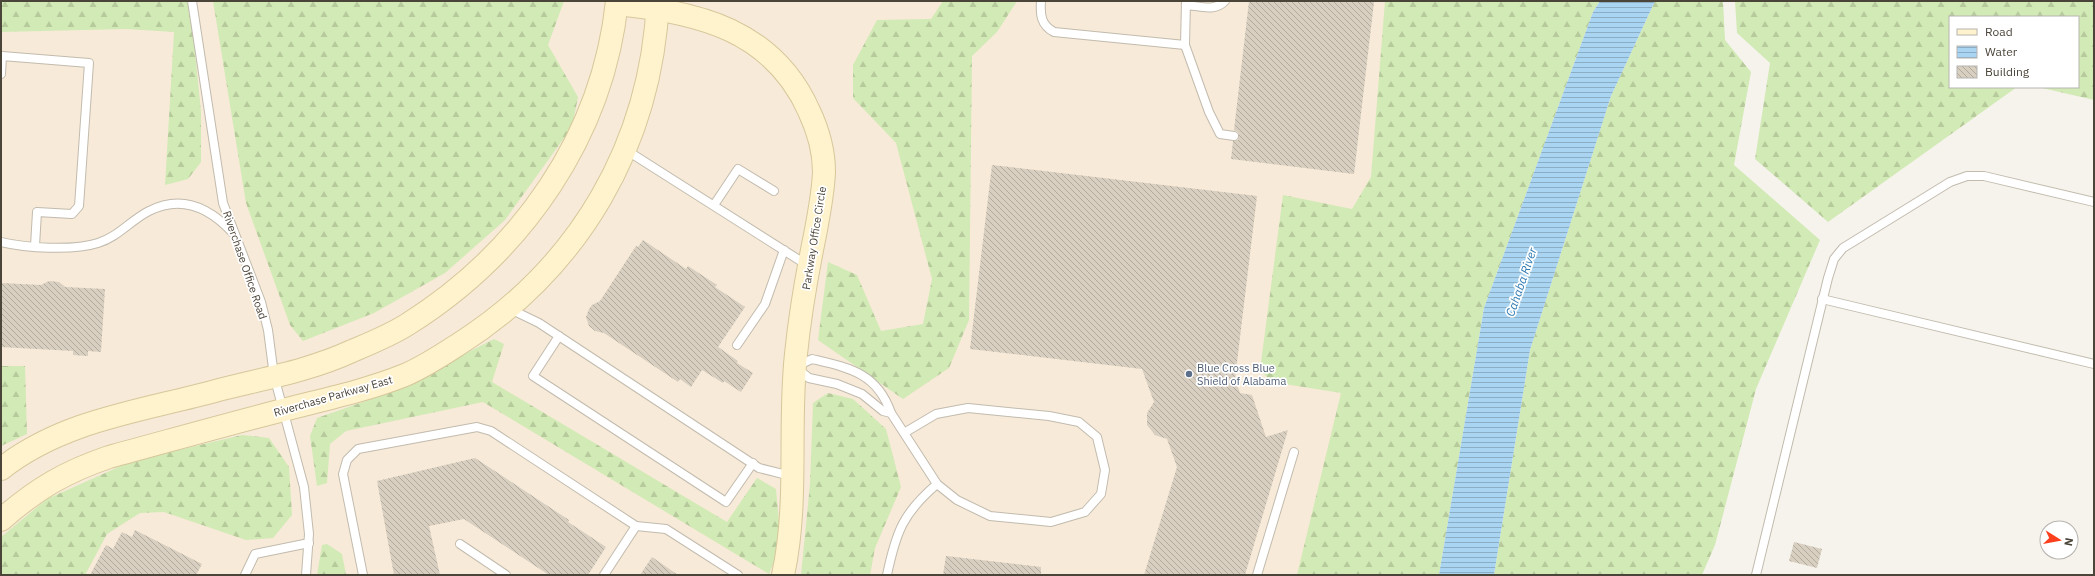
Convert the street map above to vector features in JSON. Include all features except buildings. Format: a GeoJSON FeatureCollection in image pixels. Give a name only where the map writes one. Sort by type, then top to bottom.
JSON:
{"type":"FeatureCollection","features":[{"type":"Feature","properties":{"kind":"street","name":"Parkway Office Circle"},"geometry":{"type":"LineString","coordinates":[[617,2],[658,5],[727,27],[748,39],[779,64],[802,95],[818,135],[824,170],[822,202],[810,266],[795,366],[792,518],[783,575]]}},
{"type":"Feature","properties":{"kind":"street"},"geometry":{"type":"LineString","coordinates":[[1,469],[40,443],[85,423],[274,376],[338,357],[406,325],[467,282],[518,231],[566,161],[586,119],[600,82],[614,26],[617,2]]}},
{"type":"Feature","properties":{"kind":"street","name":"Riverchase Parkway East"},"geometry":{"type":"LineString","coordinates":[[1,520],[42,487],[87,464],[373,386],[406,375],[466,340],[510,309],[553,264],[586,222],[613,178],[626,149],[648,76],[654,52],[658,5]]}},
{"type":"Feature","properties":{"kind":"lane","name":"Riverchase Office Road"},"geometry":{"type":"LineString","coordinates":[[192,1],[224,203],[234,235],[260,302],[268,330],[274,376],[304,487],[308,513],[309,543],[306,575]]}},
{"type":"Feature","properties":{"kind":"lane"},"geometry":{"type":"LineString","coordinates":[[1041,1],[1040,14],[1046,28],[1054,32],[1184,45]]}},
{"type":"Feature","properties":{"kind":"lane"},"geometry":{"type":"LineString","coordinates":[[1225,1],[1221,5],[1213,8],[1186,3],[1184,45],[1209,112],[1220,134],[1234,136]]}},
{"type":"Feature","properties":{"kind":"lane"},"geometry":{"type":"LineString","coordinates":[[1,74],[2,56],[89,63],[79,206],[72,214],[37,212],[35,246]]}},
{"type":"Feature","properties":{"kind":"lane"},"geometry":{"type":"LineString","coordinates":[[626,149],[810,266]]}},
{"type":"Feature","properties":{"kind":"lane"},"geometry":{"type":"LineString","coordinates":[[714,205],[738,168],[774,191]]}},
{"type":"Feature","properties":{"kind":"lane"},"geometry":{"type":"LineString","coordinates":[[1756,575],[1822,300],[1834,259],[1843,248],[1950,182],[1967,176],[1984,176],[2094,202]]}},
{"type":"Feature","properties":{"kind":"lane"},"geometry":{"type":"LineString","coordinates":[[1,242],[13,245],[71,248],[98,243],[109,238],[149,210],[177,204],[188,204],[210,212],[219,218],[234,235]]}},
{"type":"Feature","properties":{"kind":"lane"},"geometry":{"type":"LineString","coordinates":[[737,345],[765,304],[784,250]]}},
{"type":"Feature","properties":{"kind":"lane"},"geometry":{"type":"LineString","coordinates":[[1822,300],[2094,364]]}},
{"type":"Feature","properties":{"kind":"lane"},"geometry":{"type":"LineString","coordinates":[[510,309],[539,322],[759,468],[792,476]]}},
{"type":"Feature","properties":{"kind":"lane"},"geometry":{"type":"LineString","coordinates":[[559,336],[533,376],[726,502],[752,463]]}},
{"type":"Feature","properties":{"kind":"lane"},"geometry":{"type":"LineString","coordinates":[[891,414],[883,411],[862,394],[837,384],[809,378],[795,366],[812,359],[842,366],[858,372],[872,381],[886,398],[891,414],[937,484],[957,500],[990,516],[1051,522],[1085,512],[1100,494],[1105,470],[1097,437],[1079,422],[1049,416],[968,408],[936,414],[904,433]]}},
{"type":"Feature","properties":{"kind":"lane"},"geometry":{"type":"LineString","coordinates":[[363,575],[343,474],[347,460],[358,449],[477,427],[490,431],[636,526],[666,529],[738,575]]}},
{"type":"Feature","properties":{"kind":"lane"},"geometry":{"type":"LineString","coordinates":[[1257,575],[1294,452]]}},
{"type":"Feature","properties":{"kind":"lane"},"geometry":{"type":"LineString","coordinates":[[888,575],[894,545],[902,523],[919,499],[937,484]]}},
{"type":"Feature","properties":{"kind":"lane"},"geometry":{"type":"LineString","coordinates":[[604,575],[636,526]]}},
{"type":"Feature","properties":{"kind":"lane"},"geometry":{"type":"LineString","coordinates":[[245,575],[255,554],[309,543]]}},
{"type":"Feature","properties":{"kind":"lane"},"geometry":{"type":"LineString","coordinates":[[460,544],[506,575]]}},
{"type":"Feature","properties":{"kind":"shaded area"},"geometry":{"type":"Polygon","coordinates":[[[1,1],[1550,1],[1376,575],[1,575],[1,1]]]}},
{"type":"Feature","properties":{"kind":"green space"},"geometry":{"type":"Polygon","coordinates":[[[1,1],[190,1],[201,112],[201,162],[188,179],[165,185],[174,32],[126,29],[1,32],[1,1]]]}},
{"type":"Feature","properties":{"kind":"green space"},"geometry":{"type":"Polygon","coordinates":[[[213,1],[564,1],[548,45],[578,97],[572,127],[505,220],[445,273],[374,313],[303,341],[290,325],[246,203],[213,1]]]}},
{"type":"Feature","properties":{"kind":"green space"},"geometry":{"type":"Polygon","coordinates":[[[943,1],[1017,1],[997,32],[972,56],[969,320],[949,368],[903,399],[818,340],[828,262],[857,275],[881,331],[923,324],[932,279],[896,143],[853,98],[853,65],[877,20],[931,19],[943,1]]]}},
{"type":"Feature","properties":{"kind":"green space"},"geometry":{"type":"Polygon","coordinates":[[[1385,1],[1600,1],[1593,12],[1484,308],[1439,575],[1297,575],[1341,393],[1272,382],[1260,370],[1283,195],[1352,209],[1371,177],[1385,1]]]}},
{"type":"Feature","properties":{"kind":"green space"},"geometry":{"type":"Polygon","coordinates":[[[1655,1],[1723,1],[1725,40],[1751,72],[1734,165],[1820,240],[1756,389],[1715,545],[1702,575],[1494,575],[1530,350],[1611,96],[1655,1]]]}},
{"type":"Feature","properties":{"kind":"green space"},"geometry":{"type":"Polygon","coordinates":[[[1735,1],[2094,1],[2094,100],[2042,88],[2079,88],[2079,16],[1949,16],[1949,88],[2016,88],[1828,222],[1755,159],[1770,63],[1737,33],[1735,1]]]}},
{"type":"Feature","properties":{"kind":"green space"},"geometry":{"type":"Polygon","coordinates":[[[494,339],[504,344],[492,382],[727,522],[757,478],[776,489],[781,544],[769,574],[483,402],[346,431],[330,444],[327,483],[317,486],[310,436],[317,418],[386,394],[494,339]]]}},
{"type":"Feature","properties":{"kind":"green space"},"geometry":{"type":"Polygon","coordinates":[[[1,366],[25,366],[27,434],[1,446],[1,366]]]}},
{"type":"Feature","properties":{"kind":"green space"},"geometry":{"type":"Polygon","coordinates":[[[828,393],[853,399],[886,429],[901,487],[875,548],[870,575],[801,575],[810,484],[813,403],[828,393]]]}},
{"type":"Feature","properties":{"kind":"green space"},"geometry":{"type":"Polygon","coordinates":[[[242,435],[269,438],[289,467],[292,515],[273,538],[246,540],[164,512],[140,513],[107,534],[85,575],[1,575],[1,537],[47,499],[132,461],[242,435]]]}},
{"type":"Feature","properties":{"kind":"green space"},"geometry":{"type":"Polygon","coordinates":[[[327,544],[342,554],[346,575],[317,575],[322,545],[327,544]]]}},
{"type":"Feature","properties":{"kind":"water","name":"Cahaba River"},"geometry":{"type":"Polygon","coordinates":[[[1600,1],[1655,1],[1611,96],[1530,350],[1494,575],[1439,575],[1484,308],[1593,12],[1600,1]]]}},
{"type":"Feature","properties":{"kind":"place","name":"Blue Cross Blue Shield of Alabama"},"geometry":{"type":"Point","coordinates":[1189,374]}}]}
